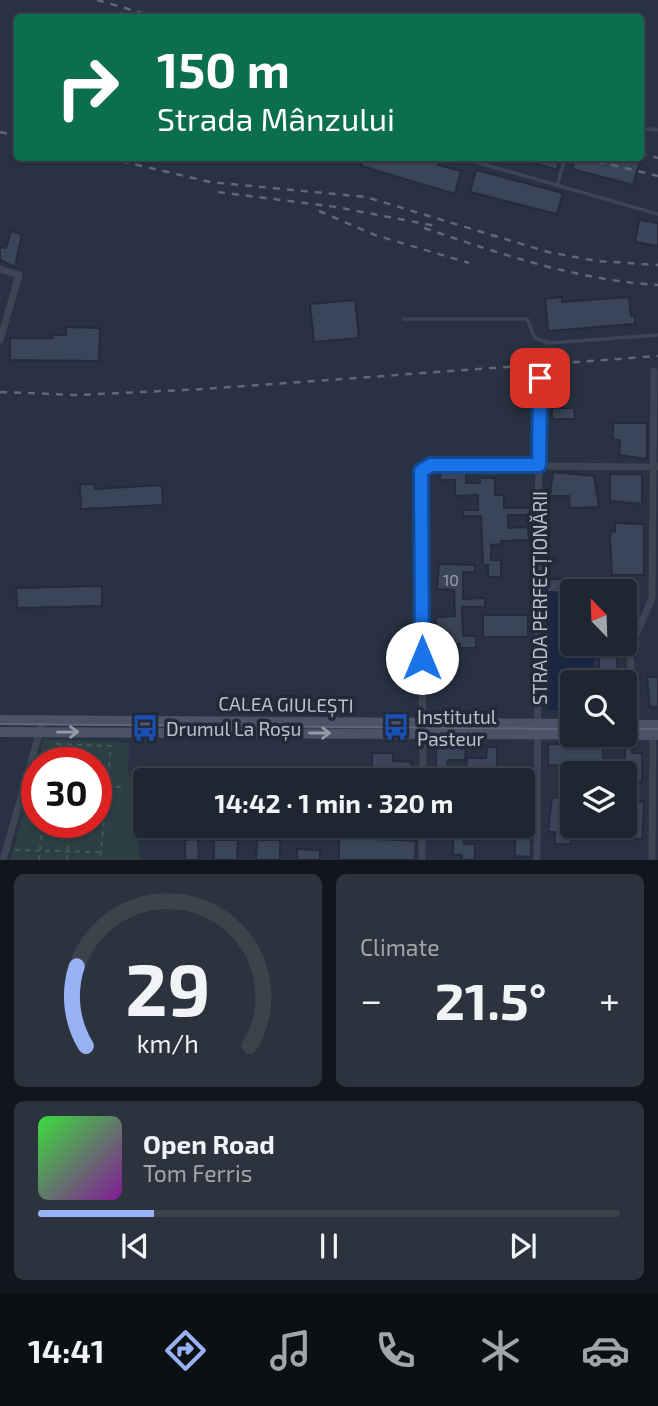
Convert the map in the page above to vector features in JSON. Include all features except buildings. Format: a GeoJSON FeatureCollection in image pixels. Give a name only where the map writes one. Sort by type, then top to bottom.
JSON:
{"type":"FeatureCollection","features":[{"type":"Feature","properties":{"kind":"main road","name":"CALEA GIULEȘTI"},"geometry":{"type":"LineString","coordinates":[[0,720],[41,726],[560,729]]}},
{"type":"Feature","properties":{"kind":"main road","name":"CALEA GIULEȘTI"},"geometry":{"type":"LineString","coordinates":[[0,732],[41,726]]}},
{"type":"Feature","properties":{"kind":"main road","name":"CALEA GIULEȘTI"},"geometry":{"type":"LineString","coordinates":[[538,729],[560,726]]}},
{"type":"Feature","properties":{"kind":"main road","name":"CALEA GIULEȘTI"},"geometry":{"type":"LineString","coordinates":[[637,728],[655,730]]}},
{"type":"Feature","properties":{"kind":"street"},"geometry":{"type":"LineString","coordinates":[[0,269],[19,275],[0,340]]}},
{"type":"Feature","properties":{"kind":"street"},"geometry":{"type":"LineString","coordinates":[[630,670],[630,649],[652,598],[656,467],[654,371]]}},
{"type":"Feature","properties":{"kind":"street","name":"STRADA PERFECȚIONĂRII"},"geometry":{"type":"LineString","coordinates":[[537,860],[540,378]]}},
{"type":"Feature","properties":{"kind":"street"},"geometry":{"type":"LineString","coordinates":[[423,768],[421,475],[424,468],[431,465],[656,467]]}},
{"type":"Feature","properties":{"kind":"street"},"geometry":{"type":"LineString","coordinates":[[4,860],[41,726]]}},
{"type":"Feature","properties":{"kind":"street"},"geometry":{"type":"LineString","coordinates":[[652,860],[655,730]]}},
{"type":"Feature","properties":{"kind":"street"},"geometry":{"type":"LineString","coordinates":[[422,838],[422,860]]}},
{"type":"Feature","properties":{"kind":"lane"},"geometry":{"type":"LineString","coordinates":[[472,161],[658,214]]}},
{"type":"Feature","properties":{"kind":"lane"},"geometry":{"type":"LineString","coordinates":[[557,186],[564,161]]}},
{"type":"Feature","properties":{"kind":"lane"},"geometry":{"type":"LineString","coordinates":[[404,318],[527,319],[535,338],[549,343],[658,335]]}},
{"type":"Feature","properties":{"kind":"path"},"geometry":{"type":"LineString","coordinates":[[54,747],[57,744],[111,747]]}},
{"type":"Feature","properties":{"kind":"path"},"geometry":{"type":"LineString","coordinates":[[112,787],[121,787]]}},
{"type":"Feature","properties":{"kind":"path"},"geometry":{"type":"LineString","coordinates":[[39,860],[41,838]]}},
{"type":"Feature","properties":{"kind":"path"},"geometry":{"type":"LineString","coordinates":[[67,860],[69,838]]}},
{"type":"Feature","properties":{"kind":"path"},"geometry":{"type":"LineString","coordinates":[[100,860],[102,838]]}},
{"type":"Feature","properties":{"kind":"path"},"geometry":{"type":"LineString","coordinates":[[15,850],[101,852]]}},
{"type":"Feature","properties":{"kind":"green space"},"geometry":{"type":"Polygon","coordinates":[[[44,739],[129,743],[128,776],[133,777],[133,838],[137,838],[141,860],[10,860],[21,822],[21,838],[112,838],[112,747],[42,747],[44,739]]]}},
{"type":"Feature","properties":{"kind":"water"},"geometry":{"type":"Polygon","coordinates":[[[547,592],[560,592],[560,656],[594,656],[594,670],[560,670],[560,711],[546,710],[547,592]]]}},
{"type":"Feature","properties":{"kind":"tram line"},"geometry":{"type":"LineString","coordinates":[[0,724],[560,729]]}},
{"type":"Feature","properties":{"kind":"tram line"},"geometry":{"type":"LineString","coordinates":[[637,729],[658,729]]}},
{"type":"Feature","properties":{"kind":"railway"},"geometry":{"type":"LineString","coordinates":[[97,0],[145,14]]}},
{"type":"Feature","properties":{"kind":"railway"},"geometry":{"type":"LineString","coordinates":[[0,132],[14,135]]}},
{"type":"Feature","properties":{"kind":"railway"},"geometry":{"type":"LineString","coordinates":[[644,154],[658,158]]}},
{"type":"Feature","properties":{"kind":"railway"},"geometry":{"type":"LineString","coordinates":[[121,161],[210,182],[366,197],[548,252],[597,261],[658,265]]}},
{"type":"Feature","properties":{"kind":"railway"},"geometry":{"type":"LineString","coordinates":[[596,161],[658,176]]}},
{"type":"Feature","properties":{"kind":"railway"},"geometry":{"type":"LineString","coordinates":[[218,192],[336,207],[436,226]]}},
{"type":"Feature","properties":{"kind":"railway"},"geometry":{"type":"LineString","coordinates":[[319,211],[375,235],[469,263]]}},
{"type":"Feature","properties":{"kind":"railway"},"geometry":{"type":"LineString","coordinates":[[424,228],[568,272],[658,285]]}},
{"type":"Feature","properties":{"kind":"railway"},"geometry":{"type":"LineString","coordinates":[[0,392],[78,395],[204,389],[658,356]]}},
{"type":"Feature","properties":{"kind":"place","name":"Institutul Pasteur"},"geometry":{"type":"Point","coordinates":[396,727]}},
{"type":"Feature","properties":{"kind":"place","name":"Drumul La Roșu"},"geometry":{"type":"Point","coordinates":[145,728]}},
{"type":"Feature","properties":{"kind":"route"},"geometry":{"type":"LineString","coordinates":[[422,658],[421,471],[431,465],[539,465],[540,378]]}}]}
